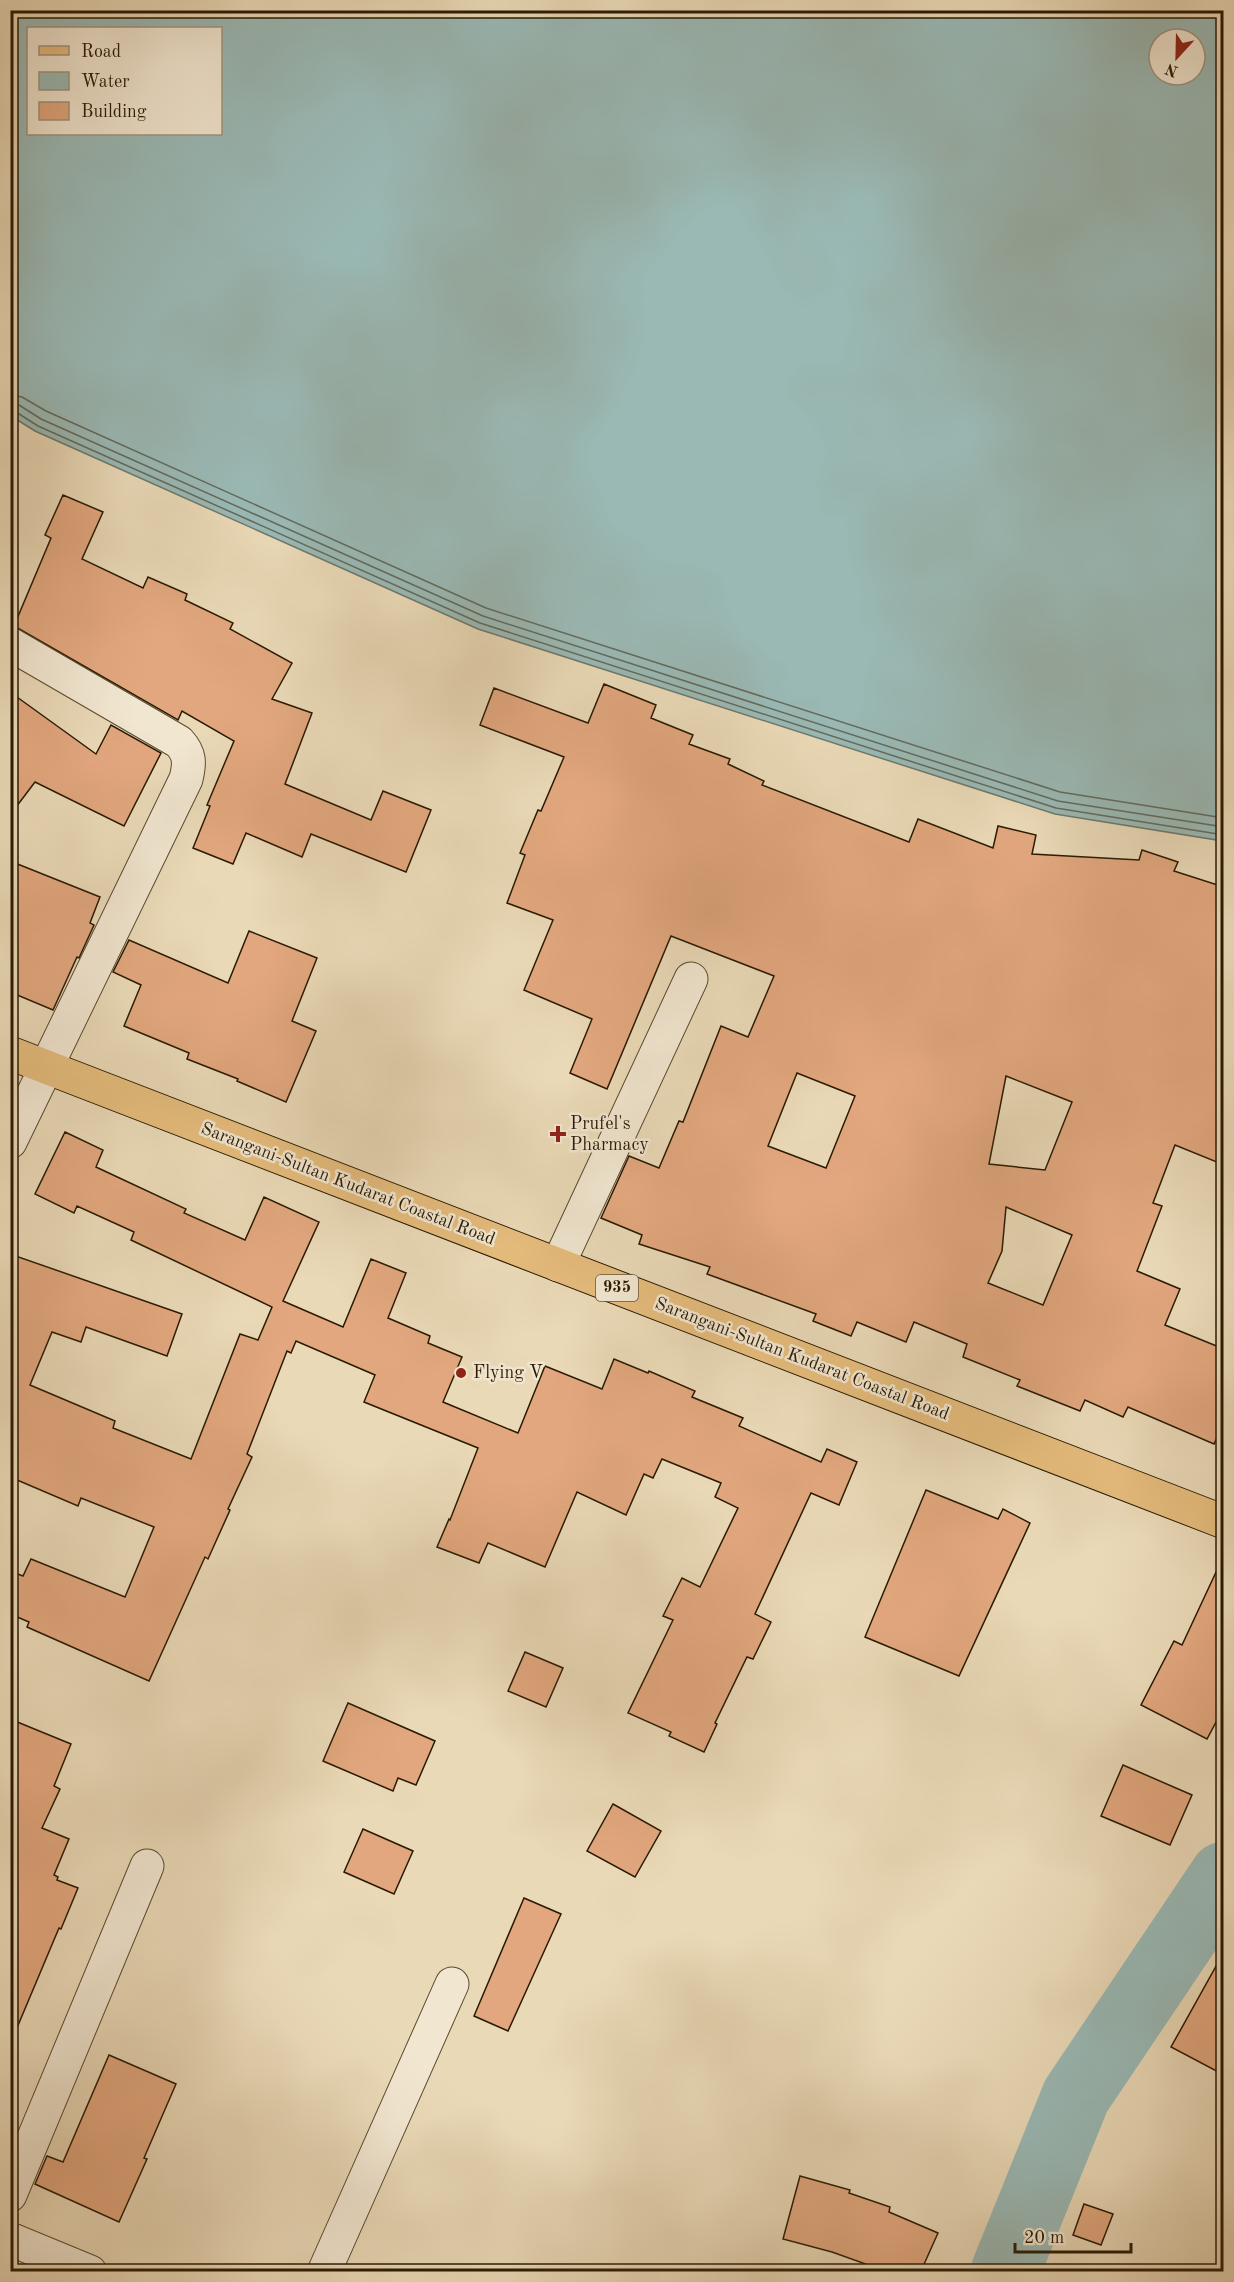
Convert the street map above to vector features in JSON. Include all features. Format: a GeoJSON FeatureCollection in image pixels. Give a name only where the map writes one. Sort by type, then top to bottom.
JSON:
{"type":"FeatureCollection","features":[{"type":"Feature","properties":{"kind":"main road","name":"Sarangani-Sultan Kudarat Coastal Road"},"geometry":{"type":"LineString","coordinates":[[10,1053],[1224,1522]]}},
{"type":"Feature","properties":{"kind":"street"},"geometry":{"type":"LineString","coordinates":[[10,644],[179,742],[188,751],[189,758],[186,779],[10,1142]]}},
{"type":"Feature","properties":{"kind":"street"},"geometry":{"type":"LineString","coordinates":[[558,1265],[691,980]]}},
{"type":"Feature","properties":{"kind":"street"},"geometry":{"type":"LineString","coordinates":[[10,2195],[147,1866]]}},
{"type":"Feature","properties":{"kind":"street"},"geometry":{"type":"LineString","coordinates":[[324,2271],[452,1984]]}},
{"type":"Feature","properties":{"kind":"street"},"geometry":{"type":"LineString","coordinates":[[10,2239],[90,2271]]}},
{"type":"Feature","properties":{"kind":"water"},"geometry":{"type":"Polygon","coordinates":[[[10,11],[1223,11],[1223,841],[1055,814],[478,629],[35,431],[11,416],[10,11]]]}},
{"type":"Feature","properties":{"kind":"building"},"geometry":{"type":"Polygon","coordinates":[[[63,495],[103,512],[82,559],[143,588],[148,577],[187,594],[185,600],[233,623],[230,629],[292,663],[272,699],[312,713],[285,784],[371,820],[383,791],[431,810],[406,872],[311,834],[302,857],[246,833],[233,864],[193,848],[210,806],[207,805],[234,741],[182,711],[178,720],[14,626],[51,538],[45,535],[63,495]]]}},
{"type":"Feature","properties":{"kind":"building"},"geometry":{"type":"Polygon","coordinates":[[[604,684],[656,705],[651,718],[693,735],[689,744],[730,759],[728,764],[764,781],[762,785],[909,842],[918,819],[993,848],[998,826],[1036,835],[1032,854],[1139,860],[1142,850],[1178,862],[1174,871],[1224,887],[1224,1165],[1175,1145],[1153,1203],[1162,1206],[1137,1271],[1180,1289],[1165,1325],[1224,1349],[1224,1422],[1214,1444],[1128,1407],[1123,1417],[1085,1400],[1080,1411],[1017,1386],[1020,1380],[963,1357],[967,1344],[914,1322],[906,1342],[857,1322],[851,1336],[813,1321],[816,1314],[707,1274],[710,1267],[639,1244],[642,1235],[601,1218],[629,1156],[659,1168],[679,1121],[683,1122],[721,1026],[748,1037],[774,976],[671,936],[607,1089],[570,1073],[592,1019],[524,990],[553,920],[507,903],[525,855],[520,853],[564,757],[480,725],[494,688],[588,723],[604,684]],[[797,1073],[768,1146],[826,1168],[855,1096],[797,1073]],[[1006,1076],[989,1164],[1045,1170],[1072,1102],[1006,1076]],[[1006,1207],[1002,1251],[988,1283],[1043,1305],[1072,1235],[1006,1207]]]}},
{"type":"Feature","properties":{"kind":"building"},"geometry":{"type":"Polygon","coordinates":[[[10,692],[96,754],[111,725],[161,753],[124,826],[35,782],[10,815],[10,692]]]}},
{"type":"Feature","properties":{"kind":"building"},"geometry":{"type":"Polygon","coordinates":[[[10,861],[100,897],[90,923],[94,925],[53,1010],[10,992],[10,861]]]}},
{"type":"Feature","properties":{"kind":"building"},"geometry":{"type":"Polygon","coordinates":[[[249,931],[317,958],[292,1021],[316,1031],[286,1102],[237,1081],[238,1079],[187,1059],[189,1053],[124,1026],[141,985],[113,972],[129,940],[228,983],[249,931]]]}},
{"type":"Feature","properties":{"kind":"building"},"geometry":{"type":"Polygon","coordinates":[[[65,1132],[103,1150],[96,1167],[186,1209],[184,1213],[245,1240],[264,1197],[319,1222],[283,1301],[343,1327],[371,1259],[406,1273],[388,1318],[430,1336],[428,1343],[462,1357],[443,1402],[518,1433],[545,1366],[602,1389],[614,1359],[695,1391],[692,1397],[743,1418],[739,1426],[821,1462],[827,1449],[857,1462],[839,1505],[811,1493],[755,1614],[771,1622],[753,1659],[747,1657],[715,1723],[717,1724],[704,1752],[669,1736],[671,1732],[628,1713],[673,1620],[663,1616],[682,1578],[700,1587],[738,1508],[715,1497],[721,1483],[662,1459],[653,1478],[644,1474],[626,1515],[577,1492],[545,1567],[488,1543],[479,1563],[437,1547],[478,1448],[364,1402],[375,1375],[296,1341],[291,1353],[287,1351],[247,1454],[252,1457],[228,1509],[230,1510],[208,1559],[205,1557],[149,1681],[27,1627],[29,1622],[10,1614],[10,1571],[23,1576],[31,1559],[125,1597],[154,1527],[81,1498],[78,1506],[10,1477],[10,1254],[182,1314],[167,1356],[86,1327],[81,1342],[52,1332],[30,1385],[115,1421],[113,1428],[191,1459],[240,1334],[258,1340],[272,1307],[131,1240],[134,1232],[77,1206],[74,1213],[35,1194],[65,1132]]]}},
{"type":"Feature","properties":{"kind":"building"},"geometry":{"type":"Polygon","coordinates":[[[926,1490],[998,1519],[1003,1509],[1030,1523],[959,1676],[865,1637],[926,1490]]]}},
{"type":"Feature","properties":{"kind":"building"},"geometry":{"type":"Polygon","coordinates":[[[1224,1555],[1224,1707],[1207,1739],[1141,1705],[1174,1641],[1182,1645],[1224,1555]]]}},
{"type":"Feature","properties":{"kind":"building"},"geometry":{"type":"Polygon","coordinates":[[[525,1652],[563,1668],[546,1707],[508,1691],[525,1652]]]}},
{"type":"Feature","properties":{"kind":"building"},"geometry":{"type":"Polygon","coordinates":[[[348,1703],[435,1741],[416,1785],[398,1778],[393,1791],[323,1761],[348,1703]]]}},
{"type":"Feature","properties":{"kind":"building"},"geometry":{"type":"Polygon","coordinates":[[[10,1719],[71,1744],[54,1786],[60,1789],[42,1828],[69,1839],[54,1875],[58,1877],[57,1880],[78,1888],[11,2042],[10,1719]]]}},
{"type":"Feature","properties":{"kind":"building"},"geometry":{"type":"Polygon","coordinates":[[[1123,1765],[1192,1795],[1170,1845],[1101,1816],[1123,1765]]]}},
{"type":"Feature","properties":{"kind":"building"},"geometry":{"type":"Polygon","coordinates":[[[613,1804],[661,1831],[635,1877],[587,1851],[613,1804]]]}},
{"type":"Feature","properties":{"kind":"building"},"geometry":{"type":"Polygon","coordinates":[[[363,1829],[413,1851],[394,1894],[344,1872],[363,1829]]]}},
{"type":"Feature","properties":{"kind":"building"},"geometry":{"type":"Polygon","coordinates":[[[524,1898],[561,1914],[508,2031],[474,2016],[524,1898]]]}},
{"type":"Feature","properties":{"kind":"building"},"geometry":{"type":"Polygon","coordinates":[[[1224,1952],[1224,2075],[1171,2047],[1224,1952]]]}},
{"type":"Feature","properties":{"kind":"building"},"geometry":{"type":"Polygon","coordinates":[[[109,2055],[176,2084],[144,2158],[147,2159],[119,2222],[35,2184],[47,2156],[63,2162],[109,2055]]]}},
{"type":"Feature","properties":{"kind":"building"},"geometry":{"type":"Polygon","coordinates":[[[800,2176],[850,2190],[849,2193],[890,2207],[889,2212],[938,2233],[921,2271],[885,2271],[832,2252],[783,2239],[800,2176]]]}},
{"type":"Feature","properties":{"kind":"building"},"geometry":{"type":"Polygon","coordinates":[[[1084,2204],[1113,2214],[1101,2245],[1073,2235],[1084,2204]]]}},
{"type":"Feature","properties":{"kind":"waterway"},"geometry":{"type":"LineString","coordinates":[[1005,2272],[1076,2096],[1224,1876]]}},
{"type":"Feature","properties":{"kind":"place","name":"Prufel's Pharmacy"},"geometry":{"type":"Point","coordinates":[558,1134]}},
{"type":"Feature","properties":{"kind":"place","name":"Flying V"},"geometry":{"type":"Point","coordinates":[461,1373]}}]}
